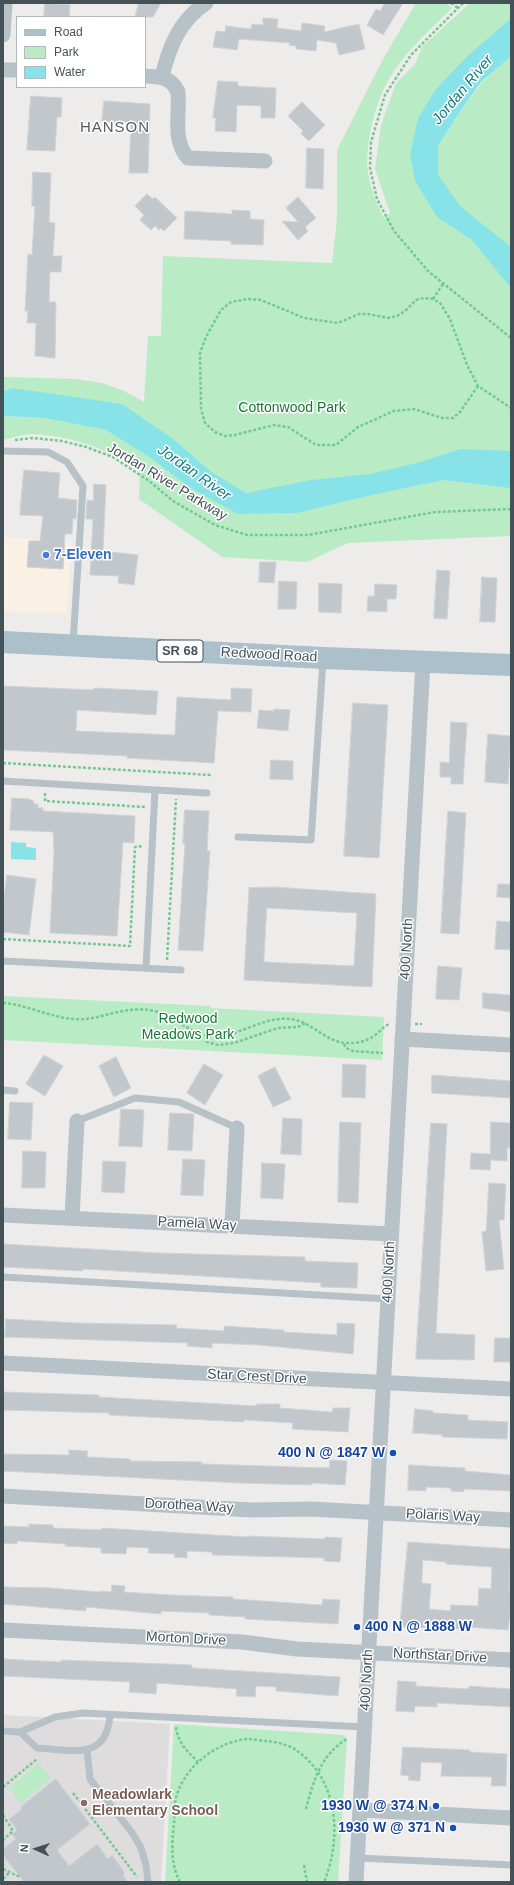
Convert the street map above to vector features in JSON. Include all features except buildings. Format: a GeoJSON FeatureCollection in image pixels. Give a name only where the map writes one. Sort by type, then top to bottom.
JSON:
{"type":"FeatureCollection","features":[{"type":"Feature","properties":{"kind":"main road","name":"Redwood Road"},"geometry":{"type":"LineString","coordinates":[[3,642],[324,658],[511,665]]}},
{"type":"Feature","properties":{"kind":"street"},"geometry":{"type":"LineString","coordinates":[[3,35],[5,3]]}},
{"type":"Feature","properties":{"kind":"street"},"geometry":{"type":"LineString","coordinates":[[162,77],[168,51],[176,34],[187,20],[206,3]]}},
{"type":"Feature","properties":{"kind":"street"},"geometry":{"type":"LineString","coordinates":[[3,70],[16,70]]}},
{"type":"Feature","properties":{"kind":"street"},"geometry":{"type":"LineString","coordinates":[[146,76],[162,77],[171,81],[178,92],[179,143],[183,153],[188,158],[265,161]]}},
{"type":"Feature","properties":{"kind":"street","name":"400 North"},"geometry":{"type":"LineString","coordinates":[[356,1882],[423,662]]}},
{"type":"Feature","properties":{"kind":"street"},"geometry":{"type":"LineString","coordinates":[[402,1039],[511,1045]]}},
{"type":"Feature","properties":{"kind":"street"},"geometry":{"type":"LineString","coordinates":[[72,1218],[77,1121]]}},
{"type":"Feature","properties":{"kind":"street"},"geometry":{"type":"LineString","coordinates":[[232,1226],[237,1128]]}},
{"type":"Feature","properties":{"kind":"street","name":"Pamela Way"},"geometry":{"type":"LineString","coordinates":[[3,1215],[391,1234]]}},
{"type":"Feature","properties":{"kind":"street","name":"Star Crest Drive"},"geometry":{"type":"LineString","coordinates":[[3,1363],[511,1389]]}},
{"type":"Feature","properties":{"kind":"street","name":"Dorothea Way"},"geometry":{"type":"LineString","coordinates":[[3,1496],[252,1510],[311,1509],[376,1513]]}},
{"type":"Feature","properties":{"kind":"street","name":"Polaris Way"},"geometry":{"type":"LineString","coordinates":[[376,1513],[511,1520]]}},
{"type":"Feature","properties":{"kind":"street","name":"Morton Drive"},"geometry":{"type":"LineString","coordinates":[[3,1630],[242,1642],[297,1649],[368,1652]]}},
{"type":"Feature","properties":{"kind":"street","name":"Northstar Drive"},"geometry":{"type":"LineString","coordinates":[[368,1652],[511,1660]]}},
{"type":"Feature","properties":{"kind":"street"},"geometry":{"type":"LineString","coordinates":[[360,1810],[511,1818]]}},
{"type":"Feature","properties":{"kind":"lane"},"geometry":{"type":"LineString","coordinates":[[3,451],[48,452],[67,462],[83,486],[73,646]]}},
{"type":"Feature","properties":{"kind":"lane"},"geometry":{"type":"LineString","coordinates":[[238,837],[311,840],[324,658]]}},
{"type":"Feature","properties":{"kind":"lane"},"geometry":{"type":"LineString","coordinates":[[3,781],[207,793]]}},
{"type":"Feature","properties":{"kind":"lane"},"geometry":{"type":"LineString","coordinates":[[146,968],[155,790]]}},
{"type":"Feature","properties":{"kind":"lane"},"geometry":{"type":"LineString","coordinates":[[3,961],[181,970]]}},
{"type":"Feature","properties":{"kind":"lane"},"geometry":{"type":"LineString","coordinates":[[3,1090],[15,1091]]}},
{"type":"Feature","properties":{"kind":"lane"},"geometry":{"type":"LineString","coordinates":[[77,1121],[135,1098],[179,1102],[237,1128]]}},
{"type":"Feature","properties":{"kind":"lane"},"geometry":{"type":"LineString","coordinates":[[3,1277],[388,1298]]}},
{"type":"Feature","properties":{"kind":"lane"},"geometry":{"type":"LineString","coordinates":[[3,1731],[20,1732],[54,1716],[70,1714],[364,1727]]}},
{"type":"Feature","properties":{"kind":"lane"},"geometry":{"type":"LineString","coordinates":[[20,1732],[37,1748],[87,1750],[101,1744],[106,1737],[109,1728],[110,1715]]}},
{"type":"Feature","properties":{"kind":"lane"},"geometry":{"type":"LineString","coordinates":[[87,1750],[90,1779],[133,1834],[141,1848],[146,1865],[148,1882]]}},
{"type":"Feature","properties":{"kind":"lane"},"geometry":{"type":"LineString","coordinates":[[358,1858],[511,1865]]}},
{"type":"Feature","properties":{"kind":"path"},"geometry":{"type":"LineString","coordinates":[[451,3],[458,8]]}},
{"type":"Feature","properties":{"kind":"path"},"geometry":{"type":"LineString","coordinates":[[464,3],[411,55],[385,95],[371,142],[370,168],[378,199],[394,231],[428,271],[511,338]]}},
{"type":"Feature","properties":{"kind":"path"},"geometry":{"type":"LineString","coordinates":[[433,300],[443,284]]}},
{"type":"Feature","properties":{"kind":"path"},"geometry":{"type":"LineString","coordinates":[[478,386],[460,412],[453,418],[442,418],[414,408],[394,411],[358,427],[336,445],[316,444],[288,427],[274,425],[235,435],[224,436],[215,432],[205,423],[201,409],[202,385],[200,353],[206,337],[221,310],[231,302],[248,299],[261,300],[304,318],[338,323],[360,314],[388,318],[397,316],[405,311],[416,300],[424,298],[440,303],[450,318],[462,354],[478,386],[511,408]]}},
{"type":"Feature","properties":{"kind":"path","name":"Jordan River Parkway"},"geometry":{"type":"LineString","coordinates":[[11,441],[33,438],[62,441],[86,447],[113,457],[149,481],[173,501],[214,526],[247,535],[308,535],[435,512],[511,509]]}},
{"type":"Feature","properties":{"kind":"path"},"geometry":{"type":"LineString","coordinates":[[3,763],[211,775]]}},
{"type":"Feature","properties":{"kind":"path"},"geometry":{"type":"LineString","coordinates":[[167,961],[176,791]]}},
{"type":"Feature","properties":{"kind":"path"},"geometry":{"type":"LineString","coordinates":[[38,792],[45,792],[45,801],[147,807],[147,814]]}},
{"type":"Feature","properties":{"kind":"path"},"geometry":{"type":"LineString","coordinates":[[3,939],[130,946],[135,847],[145,845]]}},
{"type":"Feature","properties":{"kind":"path"},"geometry":{"type":"LineString","coordinates":[[3,1002],[22,1005],[74,1020],[127,1010],[153,1010],[173,1018],[206,1035],[228,1035],[258,1023],[278,1019],[294,1020],[305,1023],[333,1041],[344,1043],[365,1040],[374,1036],[389,1024]]}},
{"type":"Feature","properties":{"kind":"path"},"geometry":{"type":"LineString","coordinates":[[206,1035],[207,1042],[226,1045],[278,1028],[298,1027],[305,1023]]}},
{"type":"Feature","properties":{"kind":"path"},"geometry":{"type":"LineString","coordinates":[[344,1043],[346,1048],[353,1052],[384,1053]]}},
{"type":"Feature","properties":{"kind":"path"},"geometry":{"type":"LineString","coordinates":[[175,1726],[177,1735],[185,1750],[198,1762]]}},
{"type":"Feature","properties":{"kind":"path"},"geometry":{"type":"LineString","coordinates":[[180,1882],[176,1873],[172,1850],[176,1798],[186,1776],[203,1757],[226,1744],[247,1739],[274,1742],[295,1749],[310,1762],[317,1771],[331,1797],[334,1828],[330,1865],[324,1882]]}},
{"type":"Feature","properties":{"kind":"path"},"geometry":{"type":"LineString","coordinates":[[306,1809],[317,1771],[337,1744],[347,1739]]}},
{"type":"Feature","properties":{"kind":"path"},"geometry":{"type":"LineString","coordinates":[[3,1787],[38,1759]]}},
{"type":"Feature","properties":{"kind":"path"},"geometry":{"type":"LineString","coordinates":[[73,1793],[137,1877]]}},
{"type":"Feature","properties":{"kind":"path"},"geometry":{"type":"LineString","coordinates":[[3,1815],[13,1831],[3,1840]]}},
{"type":"Feature","properties":{"kind":"path"},"geometry":{"type":"LineString","coordinates":[[304,1865],[306,1882]]}},
{"type":"Feature","properties":{"kind":"path"},"geometry":{"type":"LineString","coordinates":[[3,1869],[20,1877]]}},
{"type":"Feature","properties":{"kind":"path"},"geometry":{"type":"LineString","coordinates":[[3,1879],[10,1872]]}},
{"type":"Feature","properties":{"kind":"shaded area"},"geometry":{"type":"Polygon","coordinates":[[[3,537],[71,542],[67,613],[3,611],[3,537]]]}},
{"type":"Feature","properties":{"kind":"shaded area","name":"Meadowlark Elementary School"},"geometry":{"type":"Polygon","coordinates":[[[3,1715],[170,1724],[161,1882],[3,1882],[3,1715]]]}},
{"type":"Feature","properties":{"kind":"green space","name":"Cottonwood Park"},"geometry":{"type":"Polygon","coordinates":[[[416,3],[447,3],[452,8],[400,62],[388,81],[377,106],[370,134],[367,160],[370,184],[384,218],[390,213],[375,169],[381,125],[396,83],[415,64],[422,47],[470,3],[511,3],[511,18],[465,58],[435,90],[418,118],[415,181],[420,189],[437,175],[438,146],[457,116],[482,82],[511,55],[511,536],[348,543],[307,562],[222,557],[139,499],[140,470],[116,456],[89,445],[47,435],[29,434],[3,440],[3,416],[44,418],[106,430],[141,451],[143,418],[13,388],[3,391],[3,377],[75,379],[102,383],[122,390],[144,402],[148,336],[161,336],[163,256],[332,263],[337,219],[337,150],[383,59],[416,3]]]}},
{"type":"Feature","properties":{"kind":"green space","name":"Redwood Meadows Park"},"geometry":{"type":"Polygon","coordinates":[[[3,996],[211,1006],[211,1008],[384,1017],[382,1060],[3,1040],[3,996]]]}},
{"type":"Feature","properties":{"kind":"green space"},"geometry":{"type":"Polygon","coordinates":[[[174,1724],[344,1735],[347,1739],[338,1882],[165,1882],[174,1724]]]}},
{"type":"Feature","properties":{"kind":"green space"},"geometry":{"type":"Polygon","coordinates":[[[39,1763],[51,1778],[21,1803],[9,1788],[39,1763]]]}},
{"type":"Feature","properties":{"kind":"water","name":"Jordan River"},"geometry":{"type":"Polygon","coordinates":[[[511,18],[511,56],[481,82],[438,146],[438,175],[461,207],[511,247],[511,288],[472,240],[437,217],[415,181],[410,154],[418,118],[435,90],[465,58],[511,18]]]}},
{"type":"Feature","properties":{"kind":"water","name":"Jordan River"},"geometry":{"type":"Polygon","coordinates":[[[13,388],[122,404],[172,438],[210,471],[246,493],[311,480],[370,474],[417,463],[460,449],[511,451],[511,488],[443,480],[297,513],[238,514],[189,487],[151,458],[106,430],[44,418],[3,416],[3,391],[13,388]]]}},
{"type":"Feature","properties":{"kind":"water"},"geometry":{"type":"Polygon","coordinates":[[[11,842],[26,843],[26,847],[36,848],[36,860],[11,859],[11,842]]]}},
{"type":"Feature","properties":{"kind":"place","name":"7-Eleven"},"geometry":{"type":"Point","coordinates":[46,555]}},
{"type":"Feature","properties":{"kind":"place","name":"400 N @ 1847 W"},"geometry":{"type":"Point","coordinates":[393,1453]}},
{"type":"Feature","properties":{"kind":"place","name":"400 N @ 1888 W"},"geometry":{"type":"Point","coordinates":[357,1627]}},
{"type":"Feature","properties":{"kind":"place","name":"Meadowlark Elementary School"},"geometry":{"type":"Point","coordinates":[84,1803]}},
{"type":"Feature","properties":{"kind":"place","name":"1930 W @ 374 N"},"geometry":{"type":"Point","coordinates":[436,1806]}},
{"type":"Feature","properties":{"kind":"place","name":"1930 W @ 371 N"},"geometry":{"type":"Point","coordinates":[453,1828]}},
{"type":"Feature","properties":{"kind":"district","name":"HANSON"},"geometry":{"type":"Point","coordinates":[115,128]}}]}
